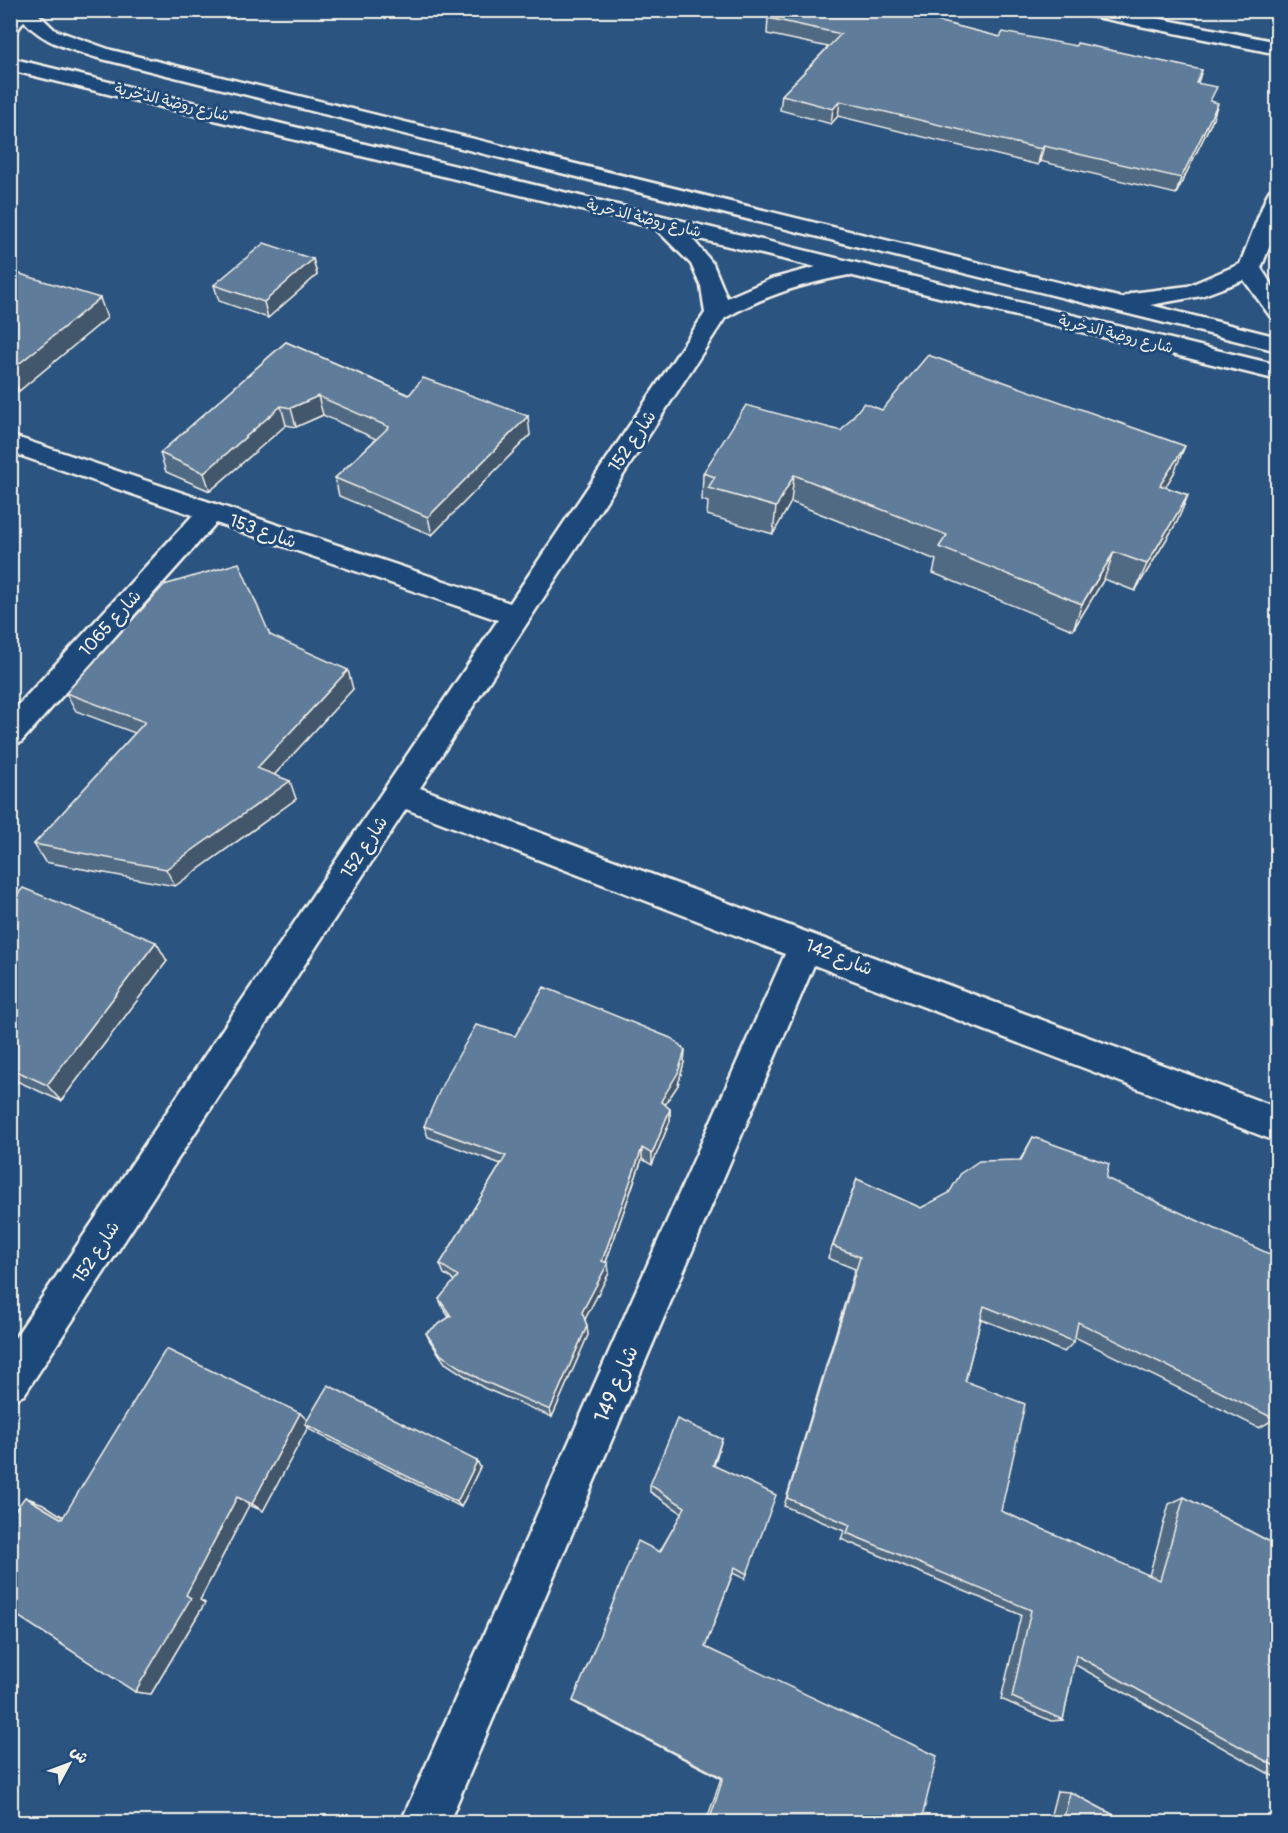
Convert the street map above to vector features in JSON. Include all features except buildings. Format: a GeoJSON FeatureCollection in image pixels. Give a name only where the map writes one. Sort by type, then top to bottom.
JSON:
{"type":"FeatureCollection","features":[{"type":"Feature","properties":{"kind":"street"},"geometry":{"type":"LineString","coordinates":[[10,27],[24,10]]}},
{"type":"Feature","properties":{"kind":"street","name":"شارع روضة الذخرية"},"geometry":{"type":"LineString","coordinates":[[24,10],[30,22],[52,35],[105,54],[1278,344]]}},
{"type":"Feature","properties":{"kind":"street"},"geometry":{"type":"LineString","coordinates":[[1086,10],[1278,48]]}},
{"type":"Feature","properties":{"kind":"street","name":"شارع روضة الذخرية"},"geometry":{"type":"LineString","coordinates":[[10,64],[1278,373]]}},
{"type":"Feature","properties":{"kind":"street"},"geometry":{"type":"LineString","coordinates":[[1098,299],[1135,300],[1179,295],[1228,281],[1250,268],[1273,220],[1278,195]]}},
{"type":"Feature","properties":{"kind":"street"},"geometry":{"type":"LineString","coordinates":[[660,222],[692,248],[703,263],[711,279],[717,313]]}},
{"type":"Feature","properties":{"kind":"street"},"geometry":{"type":"LineString","coordinates":[[1250,268],[1259,287],[1278,311]]}},
{"type":"Feature","properties":{"kind":"street","name":"شارع 152"},"geometry":{"type":"LineString","coordinates":[[10,1381],[717,313],[764,287],[790,278],[847,269]]}},
{"type":"Feature","properties":{"kind":"street","name":"شارع 153"},"geometry":{"type":"LineString","coordinates":[[10,443],[516,616]]}},
{"type":"Feature","properties":{"kind":"street","name":"شارع 1065"},"geometry":{"type":"LineString","coordinates":[[10,734],[210,513]]}},
{"type":"Feature","properties":{"kind":"street","name":"شارع 142"},"geometry":{"type":"LineString","coordinates":[[399,793],[1278,1125]]}},
{"type":"Feature","properties":{"kind":"street","name":"شارع 149"},"geometry":{"type":"LineString","coordinates":[[425,1822],[806,945]]}}]}
